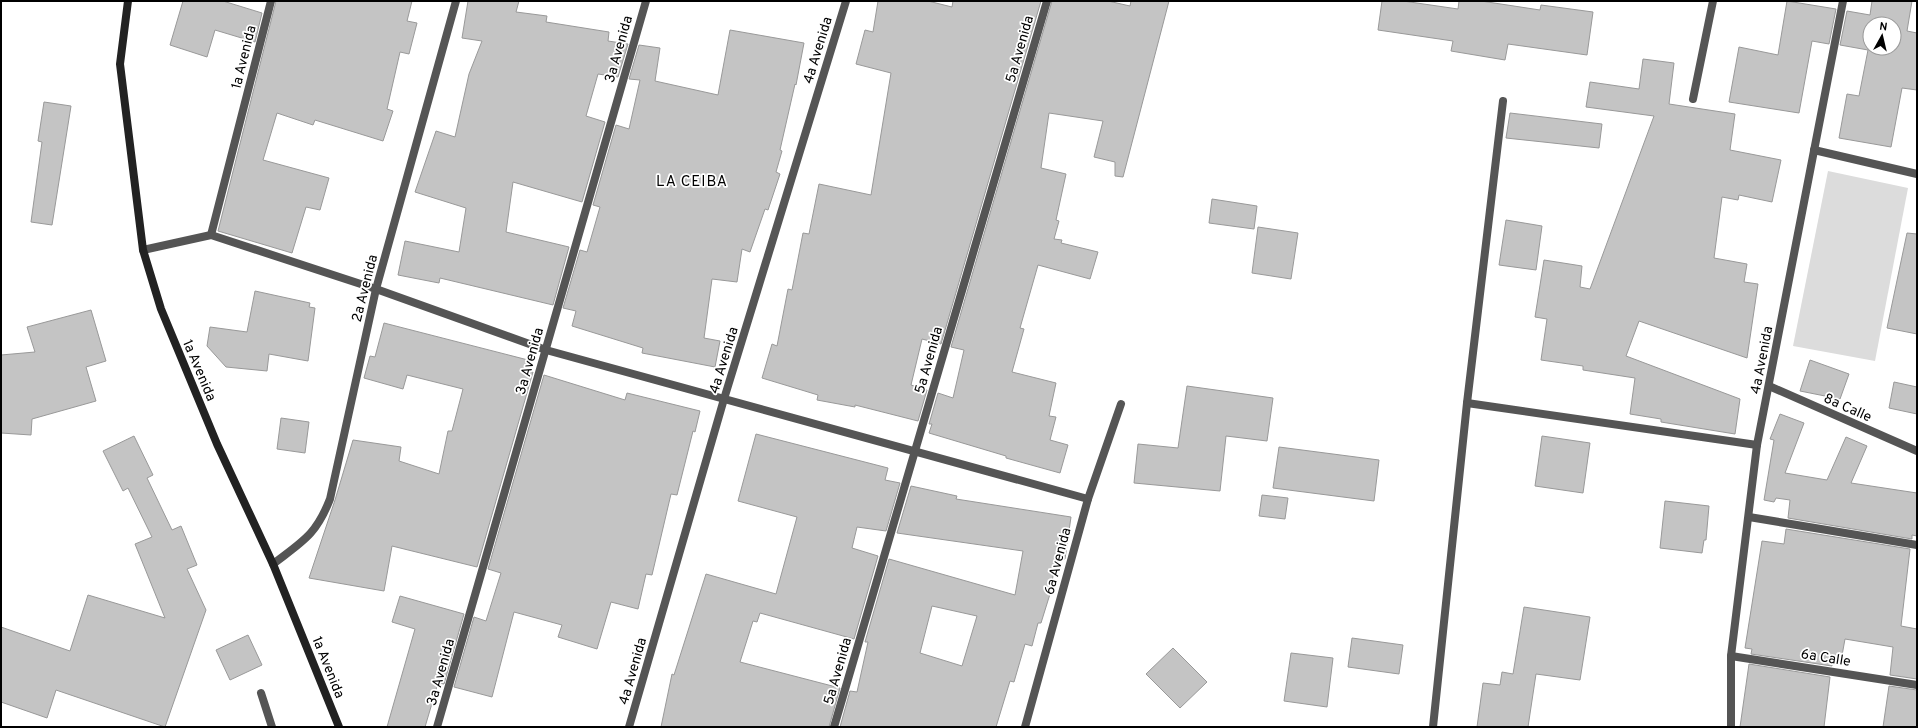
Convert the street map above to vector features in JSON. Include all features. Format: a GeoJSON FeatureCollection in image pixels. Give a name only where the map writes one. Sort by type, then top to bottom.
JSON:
{"type":"FeatureCollection","features":[{"type":"Feature","properties":{"kind":"street","name":"1a Avenida"},"geometry":{"type":"LineString","coordinates":[[128,1],[120,64],[144,250],[160,309],[217,444],[273,564],[340,727]]}},
{"type":"Feature","properties":{"kind":"street","name":"1a Avenida"},"geometry":{"type":"LineString","coordinates":[[211,235],[271,1]]}},
{"type":"Feature","properties":{"kind":"street","name":"2a Avenida"},"geometry":{"type":"LineString","coordinates":[[273,564],[312,534],[319,525],[328,505],[376,288],[456,1]]}},
{"type":"Feature","properties":{"kind":"street","name":"3a Avenida"},"geometry":{"type":"LineString","coordinates":[[437,727],[646,1]]}},
{"type":"Feature","properties":{"kind":"street","name":"4a Avenida"},"geometry":{"type":"LineString","coordinates":[[629,727],[724,399],[846,1]]}},
{"type":"Feature","properties":{"kind":"street","name":"5a Avenida"},"geometry":{"type":"LineString","coordinates":[[834,727],[1047,1]]}},
{"type":"Feature","properties":{"kind":"street"},"geometry":{"type":"LineString","coordinates":[[1693,99],[1713,1]]}},
{"type":"Feature","properties":{"kind":"street","name":"4a Avenida"},"geometry":{"type":"LineString","coordinates":[[1730,727],[1731,656],[1757,445],[1843,1]]}},
{"type":"Feature","properties":{"kind":"street"},"geometry":{"type":"LineString","coordinates":[[1433,727],[1467,402],[1503,101]]}},
{"type":"Feature","properties":{"kind":"street"},"geometry":{"type":"LineString","coordinates":[[1814,150],[1917,174]]}},
{"type":"Feature","properties":{"kind":"street"},"geometry":{"type":"LineString","coordinates":[[144,250],[211,235],[376,288],[546,350],[914,453],[1088,499]]}},
{"type":"Feature","properties":{"kind":"street","name":"8a Calle"},"geometry":{"type":"LineString","coordinates":[[1769,386],[1917,452]]}},
{"type":"Feature","properties":{"kind":"street"},"geometry":{"type":"LineString","coordinates":[[1467,402],[1757,445]]}},
{"type":"Feature","properties":{"kind":"street","name":"6a Avenida"},"geometry":{"type":"LineString","coordinates":[[1025,727],[1088,499],[1121,404]]}},
{"type":"Feature","properties":{"kind":"street"},"geometry":{"type":"LineString","coordinates":[[1748,517],[1917,545]]}},
{"type":"Feature","properties":{"kind":"street","name":"6a Calle"},"geometry":{"type":"LineString","coordinates":[[1731,656],[1917,685]]}},
{"type":"Feature","properties":{"kind":"street"},"geometry":{"type":"LineString","coordinates":[[261,693],[272,727]]}},
{"type":"Feature","properties":{"kind":"shaded area"},"geometry":{"type":"Polygon","coordinates":[[[1828,171],[1908,188],[1875,361],[1793,346],[1828,171]]]}},
{"type":"Feature","properties":{"kind":"building"},"geometry":{"type":"Polygon","coordinates":[[[183,1],[223,1],[262,13],[255,42],[215,30],[207,57],[170,45],[183,1]]]}},
{"type":"Feature","properties":{"kind":"building"},"geometry":{"type":"Polygon","coordinates":[[[276,1],[412,1],[407,21],[417,23],[409,54],[400,52],[387,109],[393,111],[383,141],[315,120],[313,125],[277,113],[263,160],[329,178],[320,210],[306,207],[292,253],[218,231],[276,1]]]}},
{"type":"Feature","properties":{"kind":"building"},"geometry":{"type":"Polygon","coordinates":[[[468,1],[519,1],[516,12],[547,16],[546,22],[609,32],[608,41],[628,44],[618,77],[598,74],[586,116],[605,122],[582,202],[513,182],[506,232],[569,247],[553,305],[440,278],[439,283],[398,275],[405,241],[459,252],[466,208],[415,192],[436,131],[455,137],[469,74],[482,41],[462,38],[468,1]]]}},
{"type":"Feature","properties":{"kind":"building"},"geometry":{"type":"Polygon","coordinates":[[[878,1],[928,1],[952,7],[953,1],[1041,1],[941,344],[922,339],[911,385],[927,390],[918,421],[855,405],[855,407],[817,400],[818,395],[762,378],[772,344],[777,346],[788,289],[792,290],[803,233],[809,234],[819,184],[871,195],[891,73],[856,64],[865,30],[873,32],[878,1]]]}},
{"type":"Feature","properties":{"kind":"building"},"geometry":{"type":"Polygon","coordinates":[[[1052,1],[1108,1],[1130,6],[1131,1],[1169,1],[1123,177],[1115,176],[1115,162],[1094,157],[1103,121],[1049,113],[1041,168],[1066,174],[1056,220],[1059,221],[1054,239],[1062,240],[1061,243],[1098,252],[1090,279],[1038,265],[1020,328],[1024,329],[1012,372],[1056,383],[1049,416],[1056,417],[1050,440],[1068,445],[1060,473],[1006,458],[1006,456],[929,433],[932,424],[929,424],[938,393],[953,398],[964,350],[951,347],[1052,1]]]}},
{"type":"Feature","properties":{"kind":"building"},"geometry":{"type":"Polygon","coordinates":[[[1382,1],[1403,1],[1458,9],[1459,1],[1481,1],[1540,10],[1541,5],[1593,12],[1587,55],[1508,44],[1505,60],[1451,51],[1453,41],[1378,30],[1382,1]]]}},
{"type":"Feature","properties":{"kind":"building"},"geometry":{"type":"Polygon","coordinates":[[[1787,1],[1836,9],[1829,44],[1812,41],[1799,113],[1729,102],[1739,47],[1778,55],[1787,1]]]}},
{"type":"Feature","properties":{"kind":"building"},"geometry":{"type":"Polygon","coordinates":[[[1872,1],[1912,1],[1907,31],[1917,33],[1917,90],[1902,88],[1891,147],[1839,138],[1847,94],[1859,96],[1867,56],[1902,56],[1902,16],[1862,16],[1862,49],[1840,45],[1847,11],[1870,15],[1872,1]]]}},
{"type":"Feature","properties":{"kind":"building"},"geometry":{"type":"Polygon","coordinates":[[[730,30],[804,43],[796,85],[795,84],[780,150],[782,151],[776,172],[780,174],[768,210],[765,209],[750,252],[742,249],[737,282],[712,279],[704,338],[720,341],[715,367],[642,353],[643,348],[572,326],[576,311],[563,308],[580,250],[587,252],[600,207],[593,205],[616,125],[629,129],[640,80],[629,79],[639,45],[660,48],[655,81],[718,95],[730,30]]]}},
{"type":"Feature","properties":{"kind":"building"},"geometry":{"type":"Polygon","coordinates":[[[1643,59],[1674,63],[1669,104],[1735,114],[1730,150],[1781,160],[1772,202],[1739,195],[1738,200],[1722,197],[1714,258],[1747,264],[1744,282],[1758,284],[1747,358],[1639,321],[1626,356],[1740,399],[1735,434],[1661,422],[1661,419],[1630,414],[1635,378],[1583,370],[1583,366],[1541,360],[1547,319],[1535,317],[1544,260],[1582,266],[1580,287],[1590,289],[1654,116],[1586,107],[1590,82],[1639,89],[1643,59]]]}},
{"type":"Feature","properties":{"kind":"building"},"geometry":{"type":"Polygon","coordinates":[[[44,102],[71,106],[52,225],[31,222],[42,142],[38,141],[44,102]]]}},
{"type":"Feature","properties":{"kind":"building"},"geometry":{"type":"Polygon","coordinates":[[[1510,113],[1602,124],[1599,148],[1506,138],[1510,113]]]}},
{"type":"Feature","properties":{"kind":"building"},"geometry":{"type":"Polygon","coordinates":[[[1212,199],[1257,206],[1254,229],[1209,223],[1212,199]]]}},
{"type":"Feature","properties":{"kind":"building"},"geometry":{"type":"Polygon","coordinates":[[[1506,220],[1542,226],[1536,270],[1499,265],[1506,220]]]}},
{"type":"Feature","properties":{"kind":"building"},"geometry":{"type":"Polygon","coordinates":[[[1258,227],[1298,233],[1291,279],[1252,273],[1258,227]]]}},
{"type":"Feature","properties":{"kind":"building"},"geometry":{"type":"Polygon","coordinates":[[[1907,233],[1917,234],[1917,334],[1887,328],[1907,233]]]}},
{"type":"Feature","properties":{"kind":"building"},"geometry":{"type":"Polygon","coordinates":[[[255,291],[310,303],[309,307],[315,308],[308,361],[269,354],[267,371],[226,367],[207,346],[210,327],[247,332],[255,291]]]}},
{"type":"Feature","properties":{"kind":"building"},"geometry":{"type":"Polygon","coordinates":[[[91,310],[106,361],[86,367],[96,401],[32,419],[31,435],[1,433],[1,355],[35,352],[27,327],[91,310]]]}},
{"type":"Feature","properties":{"kind":"building"},"geometry":{"type":"Polygon","coordinates":[[[384,323],[528,360],[525,370],[533,372],[477,567],[392,546],[384,591],[309,578],[353,440],[401,447],[399,461],[439,474],[448,431],[452,431],[463,389],[407,375],[403,389],[364,378],[370,356],[375,357],[384,323]]]}},
{"type":"Feature","properties":{"kind":"building"},"geometry":{"type":"Polygon","coordinates":[[[1810,360],[1849,374],[1840,399],[1800,391],[1810,360]]]}},
{"type":"Feature","properties":{"kind":"building"},"geometry":{"type":"Polygon","coordinates":[[[544,375],[625,400],[627,393],[700,411],[695,432],[693,431],[677,495],[671,494],[652,575],[646,574],[638,609],[611,602],[597,649],[558,637],[562,625],[514,612],[492,697],[454,687],[474,617],[486,621],[501,573],[488,569],[544,375]]]}},
{"type":"Feature","properties":{"kind":"building"},"geometry":{"type":"Polygon","coordinates":[[[1894,382],[1917,387],[1917,414],[1889,408],[1894,382]]]}},
{"type":"Feature","properties":{"kind":"building"},"geometry":{"type":"Polygon","coordinates":[[[1187,386],[1273,398],[1267,441],[1226,436],[1220,491],[1134,483],[1138,444],[1178,448],[1187,386]]]}},
{"type":"Feature","properties":{"kind":"building"},"geometry":{"type":"Polygon","coordinates":[[[1780,414],[1804,423],[1785,473],[1827,480],[1846,437],[1867,446],[1851,483],[1917,493],[1917,536],[1912,535],[1912,539],[1788,518],[1790,500],[1776,498],[1774,502],[1764,500],[1774,440],[1770,439],[1780,414]]]}},
{"type":"Feature","properties":{"kind":"building"},"geometry":{"type":"Polygon","coordinates":[[[281,418],[309,422],[305,453],[277,449],[281,418]]]}},
{"type":"Feature","properties":{"kind":"building"},"geometry":{"type":"Polygon","coordinates":[[[756,434],[888,468],[885,480],[900,483],[886,531],[857,527],[852,548],[878,556],[854,639],[760,613],[757,622],[753,621],[740,662],[840,688],[829,727],[661,727],[672,674],[674,675],[706,574],[776,594],[797,517],[738,501],[756,434]]]}},
{"type":"Feature","properties":{"kind":"building"},"geometry":{"type":"Polygon","coordinates":[[[134,436],[153,475],[147,478],[172,530],[181,526],[197,565],[187,569],[206,610],[165,727],[56,690],[47,718],[1,702],[1,627],[70,651],[88,595],[165,618],[135,544],[152,537],[128,488],[123,491],[103,451],[134,436]]]}},
{"type":"Feature","properties":{"kind":"building"},"geometry":{"type":"Polygon","coordinates":[[[1542,436],[1590,443],[1583,493],[1535,486],[1542,436]]]}},
{"type":"Feature","properties":{"kind":"building"},"geometry":{"type":"Polygon","coordinates":[[[1279,447],[1379,460],[1374,501],[1273,488],[1279,447]]]}},
{"type":"Feature","properties":{"kind":"building"},"geometry":{"type":"Polygon","coordinates":[[[911,486],[957,496],[956,499],[1071,517],[1065,559],[1056,558],[1050,594],[1041,623],[1038,623],[1032,646],[1025,644],[1014,682],[1010,681],[996,727],[840,727],[850,691],[857,692],[868,642],[865,642],[889,559],[1015,595],[1023,551],[897,533],[911,486]],[[932,606],[920,653],[962,666],[977,616],[932,606]]]}},
{"type":"Feature","properties":{"kind":"building"},"geometry":{"type":"Polygon","coordinates":[[[1262,495],[1288,498],[1285,519],[1259,516],[1262,495]]]}},
{"type":"Feature","properties":{"kind":"building"},"geometry":{"type":"Polygon","coordinates":[[[1665,501],[1709,506],[1706,540],[1704,540],[1702,553],[1660,548],[1665,501]]]}},
{"type":"Feature","properties":{"kind":"building"},"geometry":{"type":"Polygon","coordinates":[[[1786,529],[1910,549],[1901,626],[1917,629],[1917,679],[1890,675],[1893,647],[1845,639],[1841,661],[1832,660],[1832,666],[1751,654],[1752,649],[1745,648],[1762,541],[1784,544],[1786,529]]]}},
{"type":"Feature","properties":{"kind":"building"},"geometry":{"type":"Polygon","coordinates":[[[400,596],[464,614],[444,684],[438,683],[425,727],[387,727],[415,629],[392,622],[400,596]]]}},
{"type":"Feature","properties":{"kind":"building"},"geometry":{"type":"Polygon","coordinates":[[[1524,607],[1590,617],[1580,680],[1536,674],[1528,727],[1477,727],[1483,683],[1500,685],[1502,672],[1513,674],[1524,607]]]}},
{"type":"Feature","properties":{"kind":"building"},"geometry":{"type":"Polygon","coordinates":[[[248,635],[262,665],[230,680],[216,650],[248,635]]]}},
{"type":"Feature","properties":{"kind":"building"},"geometry":{"type":"Polygon","coordinates":[[[1352,638],[1403,645],[1399,674],[1348,667],[1352,638]]]}},
{"type":"Feature","properties":{"kind":"building"},"geometry":{"type":"Polygon","coordinates":[[[1173,648],[1207,682],[1180,708],[1146,674],[1173,648]]]}},
{"type":"Feature","properties":{"kind":"building"},"geometry":{"type":"Polygon","coordinates":[[[1291,653],[1333,658],[1327,707],[1284,701],[1291,653]]]}},
{"type":"Feature","properties":{"kind":"building"},"geometry":{"type":"Polygon","coordinates":[[[1749,664],[1830,677],[1824,727],[1740,727],[1749,664]]]}},
{"type":"Feature","properties":{"kind":"building"},"geometry":{"type":"Polygon","coordinates":[[[1889,686],[1917,690],[1917,727],[1883,727],[1889,686]]]}},
{"type":"Feature","properties":{"kind":"district","name":"LA CEIBA"},"geometry":{"type":"Point","coordinates":[692,181]}}]}
